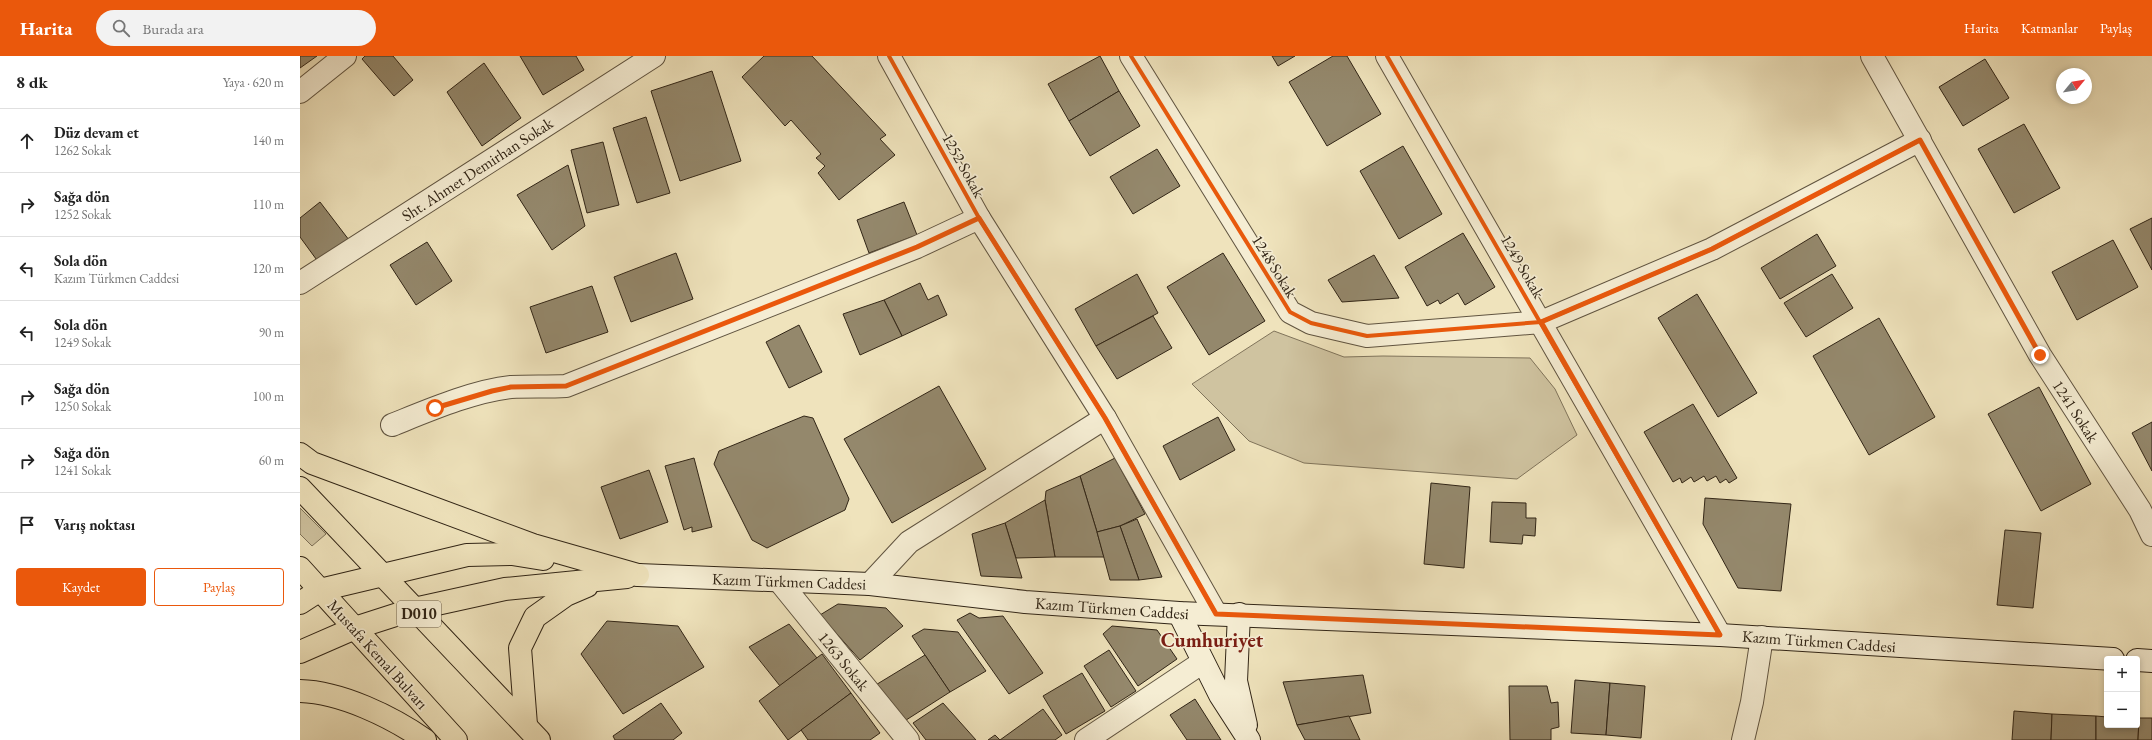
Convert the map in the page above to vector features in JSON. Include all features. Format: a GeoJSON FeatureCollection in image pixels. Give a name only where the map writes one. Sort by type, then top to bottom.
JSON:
{"type":"FeatureCollection","features":[{"type":"Feature","properties":{"kind":"highway"},"geometry":{"type":"LineString","coordinates":[[300,454],[312,463],[433,509],[533,544],[638,575]]}},
{"type":"Feature","properties":{"kind":"highway","name":"D010"},"geometry":{"type":"LineString","coordinates":[[300,488],[533,732]]}},
{"type":"Feature","properties":{"kind":"highway"},"geometry":{"type":"LineString","coordinates":[[300,602],[320,590],[467,555],[512,554],[638,575]]}},
{"type":"Feature","properties":{"kind":"highway","name":"Mustafa Kemal Bulvarı"},"geometry":{"type":"LineString","coordinates":[[300,568],[456,740]]}},
{"type":"Feature","properties":{"kind":"highway"},"geometry":{"type":"LineString","coordinates":[[300,652],[355,628],[414,609],[505,589],[638,575]]}},
{"type":"Feature","properties":{"kind":"highway"},"geometry":{"type":"LineString","coordinates":[[533,732],[520,648],[535,617],[566,595],[601,580],[638,575]]}},
{"type":"Feature","properties":{"kind":"highway"},"geometry":{"type":"LineString","coordinates":[[300,691],[317,692],[385,715],[425,740]]}},
{"type":"Feature","properties":{"kind":"street"},"geometry":{"type":"LineString","coordinates":[[300,92],[345,56]]}},
{"type":"Feature","properties":{"kind":"street","name":"Sht. Ahmet Demirhan Sokak"},"geometry":{"type":"LineString","coordinates":[[300,283],[654,56]]}},
{"type":"Feature","properties":{"kind":"street","name":"1252 Sokak"},"geometry":{"type":"LineString","coordinates":[[889,56],[979,218],[1105,418],[1216,614]]}},
{"type":"Feature","properties":{"kind":"street","name":"1248 Sokak"},"geometry":{"type":"LineString","coordinates":[[1131,56],[1290,312],[1312,323],[1367,336],[1541,322],[1712,249],[1920,140]]}},
{"type":"Feature","properties":{"kind":"street","name":"1249 Sokak"},"geometry":{"type":"LineString","coordinates":[[1387,56],[1720,635]]}},
{"type":"Feature","properties":{"kind":"street","name":"1241 Sokak"},"geometry":{"type":"LineString","coordinates":[[1872,56],[2040,355],[2140,510],[2152,534]]}},
{"type":"Feature","properties":{"kind":"street"},"geometry":{"type":"LineString","coordinates":[[392,425],[435,408],[492,391],[511,387],[566,386],[910,250],[979,218]]}},
{"type":"Feature","properties":{"kind":"street"},"geometry":{"type":"LineString","coordinates":[[870,584],[909,542],[1105,418]]}},
{"type":"Feature","properties":{"kind":"street","name":"Kazım Türkmen Caddesi"},"geometry":{"type":"LineString","coordinates":[[638,575],[780,582],[870,584],[1025,602],[1179,613],[1239,614],[1720,635],[2104,658]]}},
{"type":"Feature","properties":{"kind":"street","name":"1263 Sokak"},"geometry":{"type":"LineString","coordinates":[[780,582],[908,740]]}},
{"type":"Feature","properties":{"kind":"street"},"geometry":{"type":"LineString","coordinates":[[1179,613],[1220,695],[1250,740]]}},
{"type":"Feature","properties":{"kind":"street"},"geometry":{"type":"LineString","coordinates":[[1239,614],[1236,681],[1250,740]]}},
{"type":"Feature","properties":{"kind":"street"},"geometry":{"type":"LineString","coordinates":[[1743,740],[1752,702],[1762,638]]}},
{"type":"Feature","properties":{"kind":"street"},"geometry":{"type":"LineString","coordinates":[[2140,660],[2152,661]]}},
{"type":"Feature","properties":{"kind":"street"},"geometry":{"type":"LineString","coordinates":[[1093,738],[1204,662]]}},
{"type":"Feature","properties":{"kind":"shaded area"},"geometry":{"type":"Polygon","coordinates":[[[1274,331],[1344,357],[1383,356],[1530,358],[1555,389],[1577,435],[1517,479],[1304,463],[1249,441],[1192,384],[1274,331]]]}},
{"type":"Feature","properties":{"kind":"shaded area"},"geometry":{"type":"Polygon","coordinates":[[[300,508],[326,534],[312,546],[300,534],[300,508]]]}},
{"type":"Feature","properties":{"kind":"building"},"geometry":{"type":"Polygon","coordinates":[[[300,56],[317,56],[300,68],[300,56]]]}},
{"type":"Feature","properties":{"kind":"building"},"geometry":{"type":"Polygon","coordinates":[[[365,56],[393,56],[413,80],[394,96],[362,59],[365,56]]]}},
{"type":"Feature","properties":{"kind":"building"},"geometry":{"type":"Polygon","coordinates":[[[520,56],[576,56],[584,70],[543,95],[520,56]]]}},
{"type":"Feature","properties":{"kind":"building"},"geometry":{"type":"Polygon","coordinates":[[[764,56],[812,56],[886,135],[880,139],[895,155],[839,200],[818,173],[825,166],[816,158],[821,154],[791,120],[785,126],[742,77],[764,56]]]}},
{"type":"Feature","properties":{"kind":"building"},"geometry":{"type":"Polygon","coordinates":[[[1100,56],[1119,91],[1069,121],[1048,84],[1100,56]]]}},
{"type":"Feature","properties":{"kind":"building"},"geometry":{"type":"Polygon","coordinates":[[[1272,56],[1295,56],[1278,66],[1272,56]]]}},
{"type":"Feature","properties":{"kind":"building"},"geometry":{"type":"Polygon","coordinates":[[[1333,56],[1347,56],[1381,114],[1327,146],[1289,82],[1333,56]]]}},
{"type":"Feature","properties":{"kind":"building"},"geometry":{"type":"Polygon","coordinates":[[[1985,59],[2009,98],[1963,126],[1939,87],[1985,59]]]}},
{"type":"Feature","properties":{"kind":"building"},"geometry":{"type":"Polygon","coordinates":[[[484,63],[521,118],[482,146],[447,92],[484,63]]]}},
{"type":"Feature","properties":{"kind":"building"},"geometry":{"type":"Polygon","coordinates":[[[712,71],[741,161],[680,181],[651,91],[712,71]]]}},
{"type":"Feature","properties":{"kind":"building"},"geometry":{"type":"Polygon","coordinates":[[[1119,91],[1140,126],[1090,156],[1069,121],[1119,91]]]}},
{"type":"Feature","properties":{"kind":"building"},"geometry":{"type":"Polygon","coordinates":[[[646,117],[670,193],[637,203],[613,128],[646,117]]]}},
{"type":"Feature","properties":{"kind":"building"},"geometry":{"type":"Polygon","coordinates":[[[2024,124],[2060,188],[2014,213],[1978,149],[2024,124]]]}},
{"type":"Feature","properties":{"kind":"building"},"geometry":{"type":"Polygon","coordinates":[[[603,142],[619,205],[587,213],[571,150],[603,142]]]}},
{"type":"Feature","properties":{"kind":"building"},"geometry":{"type":"Polygon","coordinates":[[[1403,146],[1442,214],[1399,239],[1360,171],[1403,146]]]}},
{"type":"Feature","properties":{"kind":"building"},"geometry":{"type":"Polygon","coordinates":[[[1157,149],[1180,186],[1133,214],[1110,177],[1157,149]]]}},
{"type":"Feature","properties":{"kind":"building"},"geometry":{"type":"Polygon","coordinates":[[[568,165],[585,226],[552,250],[517,195],[568,165]]]}},
{"type":"Feature","properties":{"kind":"building"},"geometry":{"type":"Polygon","coordinates":[[[320,202],[349,240],[319,263],[300,237],[300,218],[320,202]]]}},
{"type":"Feature","properties":{"kind":"building"},"geometry":{"type":"Polygon","coordinates":[[[904,202],[917,235],[869,253],[857,220],[904,202]]]}},
{"type":"Feature","properties":{"kind":"building"},"geometry":{"type":"Polygon","coordinates":[[[2152,218],[2152,270],[2130,229],[2152,218]]]}},
{"type":"Feature","properties":{"kind":"building"},"geometry":{"type":"Polygon","coordinates":[[[1463,233],[1495,287],[1465,305],[1458,293],[1440,304],[1438,300],[1427,306],[1405,267],[1463,233]]]}},
{"type":"Feature","properties":{"kind":"building"},"geometry":{"type":"Polygon","coordinates":[[[1817,234],[1836,266],[1780,299],[1761,268],[1817,234]]]}},
{"type":"Feature","properties":{"kind":"building"},"geometry":{"type":"Polygon","coordinates":[[[2113,240],[2138,287],[2077,320],[2052,272],[2113,240]]]}},
{"type":"Feature","properties":{"kind":"building"},"geometry":{"type":"Polygon","coordinates":[[[427,242],[452,281],[416,305],[390,265],[427,242]]]}},
{"type":"Feature","properties":{"kind":"building"},"geometry":{"type":"Polygon","coordinates":[[[676,253],[693,299],[631,322],[614,277],[676,253]]]}},
{"type":"Feature","properties":{"kind":"building"},"geometry":{"type":"Polygon","coordinates":[[[1223,253],[1265,321],[1209,355],[1167,287],[1223,253]]]}},
{"type":"Feature","properties":{"kind":"building"},"geometry":{"type":"Polygon","coordinates":[[[1374,255],[1399,298],[1342,302],[1328,280],[1374,255]]]}},
{"type":"Feature","properties":{"kind":"building"},"geometry":{"type":"Polygon","coordinates":[[[1137,274],[1158,313],[1096,346],[1075,309],[1137,274]]]}},
{"type":"Feature","properties":{"kind":"building"},"geometry":{"type":"Polygon","coordinates":[[[1832,274],[1853,308],[1806,337],[1784,303],[1832,274]]]}},
{"type":"Feature","properties":{"kind":"building"},"geometry":{"type":"Polygon","coordinates":[[[920,283],[928,300],[938,295],[947,315],[902,336],[884,300],[920,283]]]}},
{"type":"Feature","properties":{"kind":"building"},"geometry":{"type":"Polygon","coordinates":[[[592,286],[608,332],[546,353],[530,307],[592,286]]]}},
{"type":"Feature","properties":{"kind":"building"},"geometry":{"type":"Polygon","coordinates":[[[1697,294],[1757,393],[1718,417],[1658,318],[1697,294]]]}},
{"type":"Feature","properties":{"kind":"building"},"geometry":{"type":"Polygon","coordinates":[[[884,300],[902,336],[860,355],[843,314],[884,300]]]}},
{"type":"Feature","properties":{"kind":"building"},"geometry":{"type":"Polygon","coordinates":[[[1153,316],[1172,348],[1117,379],[1096,346],[1153,316]]]}},
{"type":"Feature","properties":{"kind":"building"},"geometry":{"type":"Polygon","coordinates":[[[1879,318],[1935,417],[1869,455],[1813,356],[1879,318]]]}},
{"type":"Feature","properties":{"kind":"building"},"geometry":{"type":"Polygon","coordinates":[[[799,325],[822,372],[789,388],[766,342],[799,325]]]}},
{"type":"Feature","properties":{"kind":"building"},"geometry":{"type":"Polygon","coordinates":[[[939,386],[986,469],[892,523],[844,439],[939,386]]]}},
{"type":"Feature","properties":{"kind":"building"},"geometry":{"type":"Polygon","coordinates":[[[2039,387],[2091,484],[2041,511],[1988,414],[2039,387]]]}},
{"type":"Feature","properties":{"kind":"building"},"geometry":{"type":"Polygon","coordinates":[[[1693,404],[1737,478],[1729,483],[1726,479],[1720,483],[1716,476],[1707,481],[1704,476],[1694,482],[1691,477],[1682,483],[1680,478],[1673,482],[1644,432],[1693,404]]]}},
{"type":"Feature","properties":{"kind":"building"},"geometry":{"type":"Polygon","coordinates":[[[804,416],[813,418],[849,499],[845,510],[767,548],[752,540],[714,464],[719,451],[804,416]]]}},
{"type":"Feature","properties":{"kind":"building"},"geometry":{"type":"Polygon","coordinates":[[[1218,417],[1235,450],[1180,480],[1163,446],[1218,417]]]}},
{"type":"Feature","properties":{"kind":"building"},"geometry":{"type":"Polygon","coordinates":[[[2152,422],[2152,471],[2132,433],[2152,422]]]}},
{"type":"Feature","properties":{"kind":"building"},"geometry":{"type":"Polygon","coordinates":[[[694,458],[712,527],[692,532],[692,527],[684,530],[665,466],[694,458]]]}},
{"type":"Feature","properties":{"kind":"building"},"geometry":{"type":"Polygon","coordinates":[[[1115,458],[1145,514],[1120,526],[1097,532],[1080,476],[1115,458]]]}},
{"type":"Feature","properties":{"kind":"building"},"geometry":{"type":"Polygon","coordinates":[[[649,470],[668,522],[620,539],[601,487],[649,470]]]}},
{"type":"Feature","properties":{"kind":"building"},"geometry":{"type":"Polygon","coordinates":[[[1080,476],[1104,557],[1055,557],[1045,500],[1046,491],[1080,476]]]}},
{"type":"Feature","properties":{"kind":"building"},"geometry":{"type":"Polygon","coordinates":[[[1431,483],[1470,487],[1464,568],[1424,564],[1431,483]]]}},
{"type":"Feature","properties":{"kind":"building"},"geometry":{"type":"Polygon","coordinates":[[[1705,498],[1791,504],[1781,591],[1738,588],[1703,524],[1705,498]]]}},
{"type":"Feature","properties":{"kind":"building"},"geometry":{"type":"Polygon","coordinates":[[[1045,500],[1055,557],[1016,558],[1005,523],[1045,500]]]}},
{"type":"Feature","properties":{"kind":"building"},"geometry":{"type":"Polygon","coordinates":[[[1492,502],[1526,503],[1526,518],[1536,518],[1535,536],[1523,535],[1522,544],[1490,542],[1492,502]]]}},
{"type":"Feature","properties":{"kind":"building"},"geometry":{"type":"Polygon","coordinates":[[[1137,519],[1162,577],[1139,580],[1120,526],[1137,519]]]}},
{"type":"Feature","properties":{"kind":"building"},"geometry":{"type":"Polygon","coordinates":[[[1005,523],[1022,578],[981,576],[972,534],[1005,523]]]}},
{"type":"Feature","properties":{"kind":"building"},"geometry":{"type":"Polygon","coordinates":[[[1120,526],[1139,580],[1110,580],[1097,532],[1120,526]]]}},
{"type":"Feature","properties":{"kind":"building"},"geometry":{"type":"Polygon","coordinates":[[[2005,530],[2041,533],[2033,608],[1997,605],[2005,530]]]}},
{"type":"Feature","properties":{"kind":"building"},"geometry":{"type":"Polygon","coordinates":[[[838,604],[886,608],[903,626],[860,660],[820,615],[838,604]]]}},
{"type":"Feature","properties":{"kind":"building"},"geometry":{"type":"Polygon","coordinates":[[[970,613],[979,618],[1003,616],[1043,673],[1009,694],[957,620],[970,613]]]}},
{"type":"Feature","properties":{"kind":"building"},"geometry":{"type":"Polygon","coordinates":[[[607,621],[678,626],[704,667],[623,714],[581,654],[607,621]]]}},
{"type":"Feature","properties":{"kind":"building"},"geometry":{"type":"Polygon","coordinates":[[[789,624],[817,658],[780,686],[749,647],[789,624]]]}},
{"type":"Feature","properties":{"kind":"building"},"geometry":{"type":"Polygon","coordinates":[[[1112,626],[1157,630],[1177,659],[1138,686],[1103,634],[1112,626]]]}},
{"type":"Feature","properties":{"kind":"building"},"geometry":{"type":"Polygon","coordinates":[[[924,629],[958,632],[986,671],[950,692],[912,636],[924,629]]]}},
{"type":"Feature","properties":{"kind":"building"},"geometry":{"type":"Polygon","coordinates":[[[1109,650],[1136,691],[1111,707],[1084,666],[1109,650]]]}},
{"type":"Feature","properties":{"kind":"building"},"geometry":{"type":"Polygon","coordinates":[[[822,654],[851,693],[788,740],[759,701],[822,654]]]}},
{"type":"Feature","properties":{"kind":"building"},"geometry":{"type":"Polygon","coordinates":[[[925,655],[950,692],[903,722],[874,686],[925,655]]]}},
{"type":"Feature","properties":{"kind":"building"},"geometry":{"type":"Polygon","coordinates":[[[1082,673],[1105,711],[1066,734],[1043,696],[1082,673]]]}},
{"type":"Feature","properties":{"kind":"building"},"geometry":{"type":"Polygon","coordinates":[[[1363,675],[1371,713],[1297,725],[1283,682],[1363,675]]]}},
{"type":"Feature","properties":{"kind":"building"},"geometry":{"type":"Polygon","coordinates":[[[1575,680],[1610,683],[1606,735],[1571,733],[1575,680]]]}},
{"type":"Feature","properties":{"kind":"building"},"geometry":{"type":"Polygon","coordinates":[[[1610,683],[1645,686],[1641,738],[1606,735],[1610,683]]]}},
{"type":"Feature","properties":{"kind":"building"},"geometry":{"type":"Polygon","coordinates":[[[1509,686],[1547,686],[1551,703],[1558,702],[1559,727],[1551,729],[1551,740],[1510,740],[1509,686]]]}},
{"type":"Feature","properties":{"kind":"building"},"geometry":{"type":"Polygon","coordinates":[[[851,693],[880,733],[870,740],[808,740],[801,730],[851,693]]]}},
{"type":"Feature","properties":{"kind":"building"},"geometry":{"type":"Polygon","coordinates":[[[1195,699],[1221,740],[1187,740],[1170,715],[1195,699]]]}},
{"type":"Feature","properties":{"kind":"building"},"geometry":{"type":"Polygon","coordinates":[[[661,703],[682,733],[673,740],[615,740],[613,736],[661,703]]]}},
{"type":"Feature","properties":{"kind":"building"},"geometry":{"type":"Polygon","coordinates":[[[943,703],[976,740],[926,740],[913,723],[943,703]]]}},
{"type":"Feature","properties":{"kind":"building"},"geometry":{"type":"Polygon","coordinates":[[[1043,709],[1062,735],[1055,740],[1000,740],[1043,709]]]}},
{"type":"Feature","properties":{"kind":"building"},"geometry":{"type":"Polygon","coordinates":[[[2014,711],[2052,714],[2051,740],[2012,740],[2014,711]]]}},
{"type":"Feature","properties":{"kind":"building"},"geometry":{"type":"Polygon","coordinates":[[[2052,714],[2096,716],[2096,740],[2051,740],[2052,714]]]}},
{"type":"Feature","properties":{"kind":"building"},"geometry":{"type":"Polygon","coordinates":[[[1349,716],[1360,740],[1305,740],[1297,725],[1349,716]]]}},
{"type":"Feature","properties":{"kind":"building"},"geometry":{"type":"Polygon","coordinates":[[[2096,716],[2104,717],[2104,728],[2139,728],[2138,740],[2096,740],[2096,716]]]}},
{"type":"Feature","properties":{"kind":"building"},"geometry":{"type":"Polygon","coordinates":[[[2140,718],[2152,718],[2152,740],[2138,740],[2140,718]]]}},
{"type":"Feature","properties":{"kind":"building"},"geometry":{"type":"Polygon","coordinates":[[[995,735],[1000,740],[988,740],[995,735]]]}},
{"type":"Feature","properties":{"kind":"cycle path"},"geometry":{"type":"LineString","coordinates":[[889,56],[979,218],[1105,418],[1216,614]]}},
{"type":"Feature","properties":{"kind":"cycle path"},"geometry":{"type":"LineString","coordinates":[[1131,56],[1290,312],[1311,323],[1367,336],[1541,322],[1712,249],[1920,140]]}},
{"type":"Feature","properties":{"kind":"cycle path"},"geometry":{"type":"LineString","coordinates":[[1387,56],[1720,635]]}},
{"type":"Feature","properties":{"kind":"district","name":"Cumhuriyet"},"geometry":{"type":"Point","coordinates":[1212,640]}},
{"type":"Feature","properties":{"kind":"route"},"geometry":{"type":"LineString","coordinates":[[435,408],[492,391],[511,387],[566,386],[917,247],[979,218],[1105,418],[1216,614],[1720,635],[1541,322],[1712,249],[1920,140],[2040,355]]}}]}
